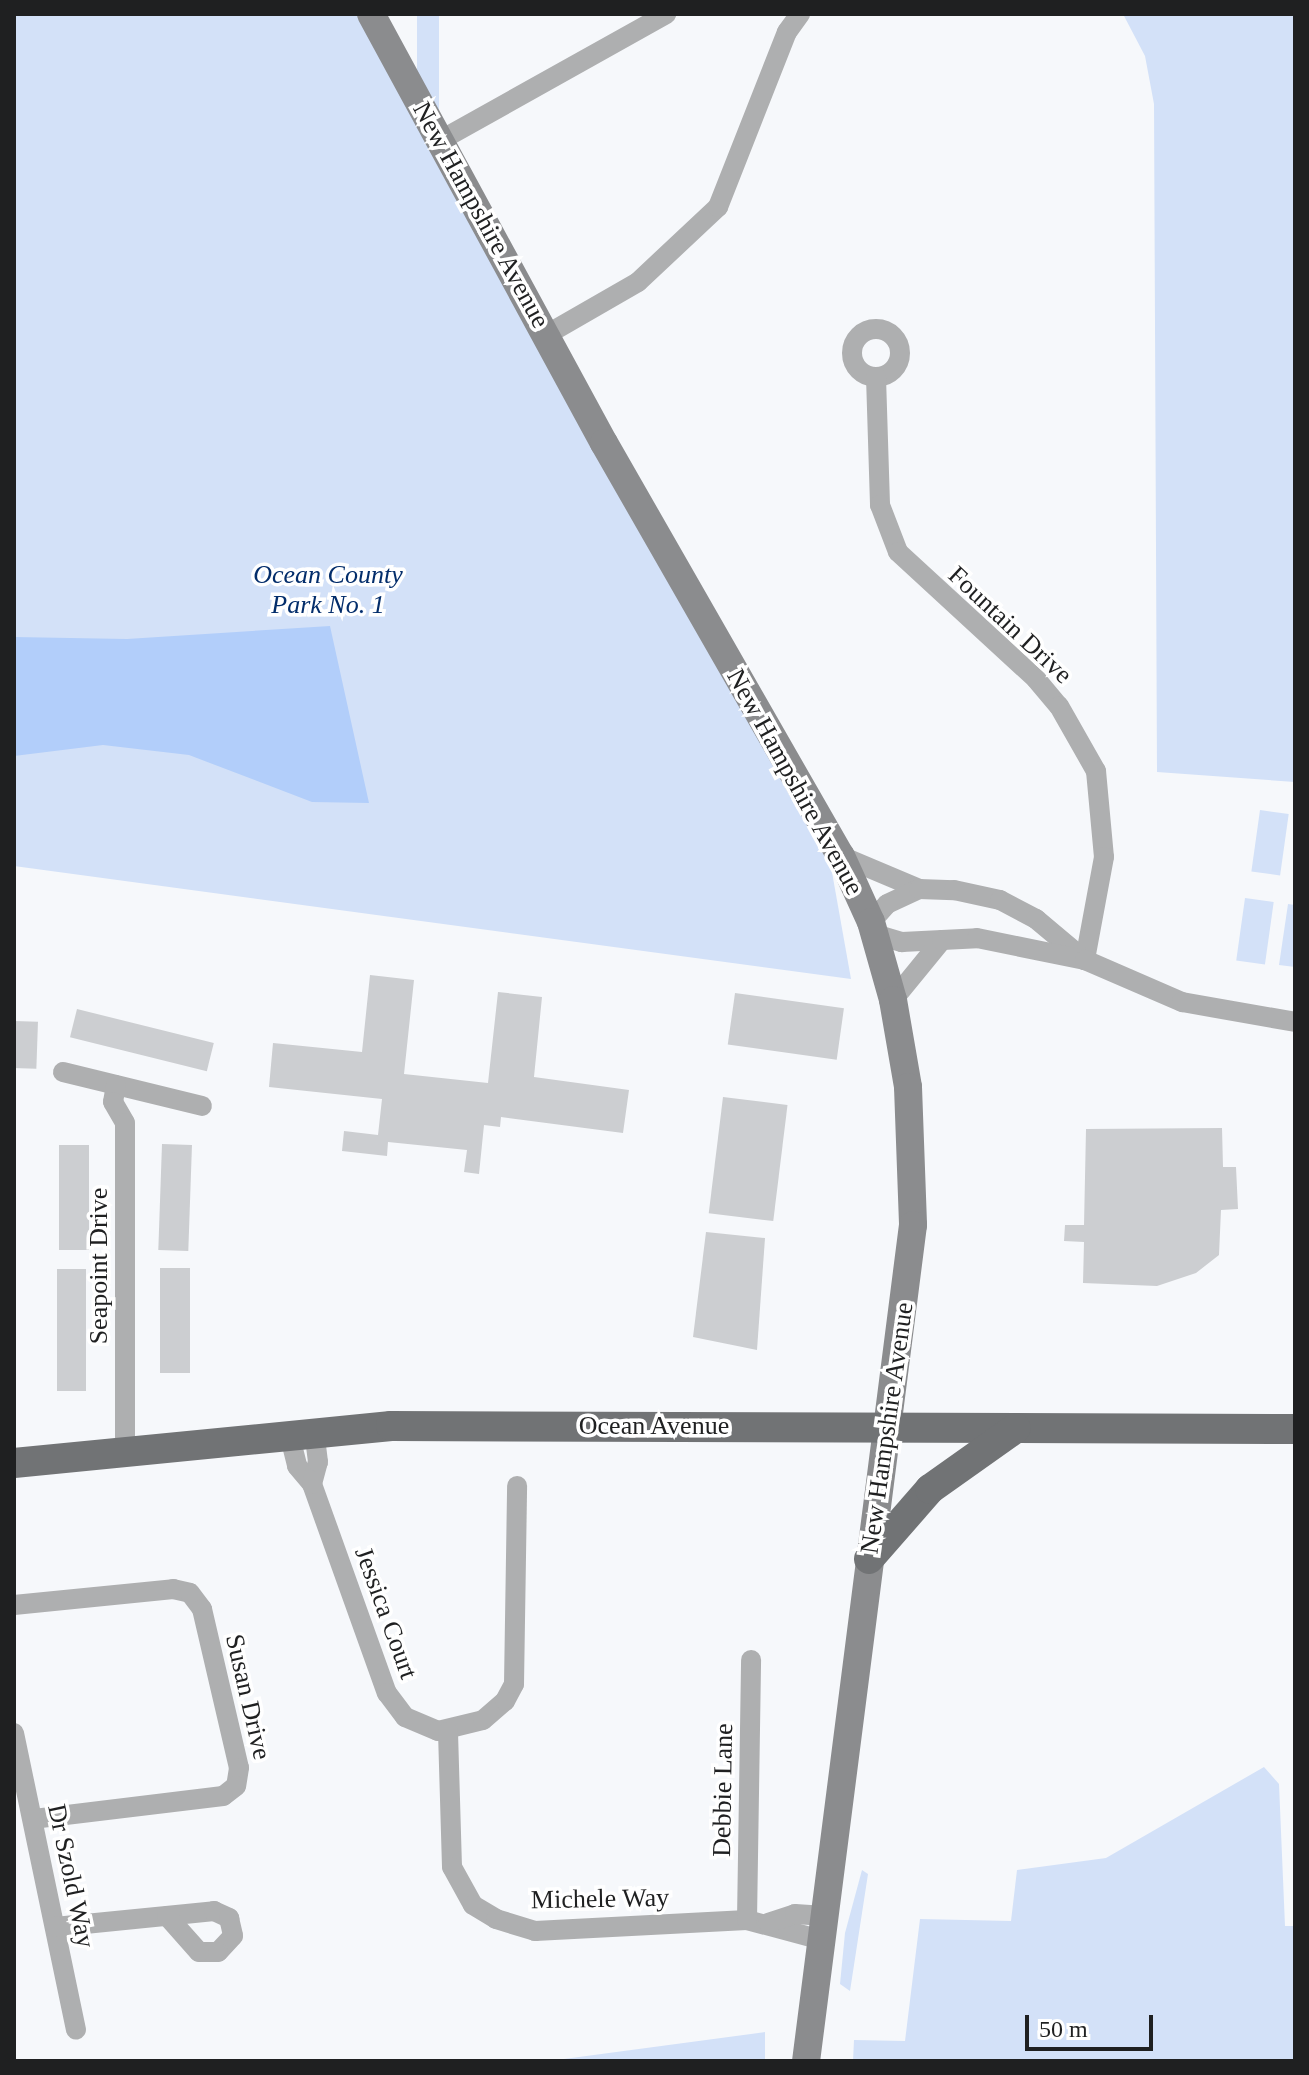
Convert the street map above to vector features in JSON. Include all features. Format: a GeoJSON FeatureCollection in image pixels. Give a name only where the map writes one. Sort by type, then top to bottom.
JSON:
{"type":"FeatureCollection","features":[{"type":"Feature","properties":{"kind":"main road","name":"New Hampshire Avenue"},"geometry":{"type":"LineString","coordinates":[[371,14],[546,335],[841,856],[873,928],[893,1000],[908,1087],[914,1211],[820,1928],[806,2061]]}},
{"type":"Feature","properties":{"kind":"main road","name":"Ocean Avenue"},"geometry":{"type":"LineString","coordinates":[[14,1463],[302,1431],[886,1427],[1295,1429]]}},
{"type":"Feature","properties":{"kind":"main road"},"geometry":{"type":"LineString","coordinates":[[869,1559],[945,1475],[1016,1428]]}},
{"type":"Feature","properties":{"kind":"street"},"geometry":{"type":"LineString","coordinates":[[441,140],[666,14]]}},
{"type":"Feature","properties":{"kind":"street"},"geometry":{"type":"LineString","coordinates":[[546,335],[638,282],[718,207],[787,32],[800,14]]}},
{"type":"Feature","properties":{"kind":"street","name":"Fountain Drive"},"geometry":{"type":"LineString","coordinates":[[876,377],[880,505],[898,552],[1036,679],[1059,706],[1096,771],[1104,857],[1085,960]]}},
{"type":"Feature","properties":{"kind":"street"},"geometry":{"type":"LineString","coordinates":[[841,856],[919,889],[1000,900],[1049,928],[1085,960]]}},
{"type":"Feature","properties":{"kind":"street"},"geometry":{"type":"LineString","coordinates":[[919,889],[887,904],[873,928],[902,942],[977,938],[1085,960],[1182,1002],[1295,1022]]}},
{"type":"Feature","properties":{"kind":"street"},"geometry":{"type":"LineString","coordinates":[[1039,953],[1049,928]]}},
{"type":"Feature","properties":{"kind":"street"},"geometry":{"type":"LineString","coordinates":[[893,1000],[942,940]]}},
{"type":"Feature","properties":{"kind":"street"},"geometry":{"type":"LineString","coordinates":[[63,1072],[202,1106]]}},
{"type":"Feature","properties":{"kind":"street","name":"Seapoint Drive"},"geometry":{"type":"LineString","coordinates":[[116,1085],[113,1102],[125,1123],[125,1450]]}},
{"type":"Feature","properties":{"kind":"street","name":"Jessica Court"},"geometry":{"type":"LineString","coordinates":[[302,1431],[297,1466],[312,1484],[387,1693],[405,1717],[448,1732]]}},
{"type":"Feature","properties":{"kind":"street"},"geometry":{"type":"LineString","coordinates":[[448,1732],[483,1720],[505,1701],[514,1684],[517,1486]]}},
{"type":"Feature","properties":{"kind":"street","name":"Susan Drive"},"geometry":{"type":"LineString","coordinates":[[14,1605],[173,1589],[190,1593],[202,1609],[239,1768],[239,1781],[223,1796],[34,1819]]}},
{"type":"Feature","properties":{"kind":"street","name":"Debbie Lane"},"geometry":{"type":"LineString","coordinates":[[747,1920],[751,1660]]}},
{"type":"Feature","properties":{"kind":"street","name":"Michele Way"},"geometry":{"type":"LineString","coordinates":[[448,1732],[448,1848],[459,1884],[473,1905],[496,1919],[535,1931],[747,1920],[768,1923],[793,1936],[820,1928]]}},
{"type":"Feature","properties":{"kind":"street","name":"Dr Szold Way"},"geometry":{"type":"LineString","coordinates":[[14,1733],[16,1757],[34,1819],[76,2030]]}},
{"type":"Feature","properties":{"kind":"street"},"geometry":{"type":"LineString","coordinates":[[55,1927],[167,1916]]}},
{"type":"Feature","properties":{"kind":"green space","name":"Ocean County Park No. 1"},"geometry":{"type":"Polygon","coordinates":[[[14,14],[371,14],[830,861],[851,979],[14,866],[14,14]]]}},
{"type":"Feature","properties":{"kind":"green space"},"geometry":{"type":"Polygon","coordinates":[[[417,14],[439,14],[439,724],[417,724],[417,14]]]}},
{"type":"Feature","properties":{"kind":"green space"},"geometry":{"type":"Polygon","coordinates":[[[1123,14],[1295,14],[1295,782],[1157,772],[1154,104],[1145,56],[1123,14]]]}},
{"type":"Feature","properties":{"kind":"green space"},"geometry":{"type":"Polygon","coordinates":[[[1260,810],[1289,814],[1280,875],[1251,871],[1260,810]]]}},
{"type":"Feature","properties":{"kind":"green space"},"geometry":{"type":"Polygon","coordinates":[[[1245,898],[1274,902],[1265,964],[1236,960],[1245,898]]]}},
{"type":"Feature","properties":{"kind":"green space"},"geometry":{"type":"Polygon","coordinates":[[[1288,904],[1295,905],[1295,967],[1279,965],[1288,904]]]}},
{"type":"Feature","properties":{"kind":"green space"},"geometry":{"type":"Polygon","coordinates":[[[1264,1767],[1279,1784],[1285,1926],[1295,1926],[1295,2061],[853,2061],[854,2040],[905,2041],[920,1919],[1011,1921],[1017,1870],[1106,1858],[1264,1767]]]}},
{"type":"Feature","properties":{"kind":"green space"},"geometry":{"type":"Polygon","coordinates":[[[862,1870],[868,1874],[850,1991],[840,1984],[845,1933],[862,1870]]]}},
{"type":"Feature","properties":{"kind":"green space"},"geometry":{"type":"Polygon","coordinates":[[[765,2032],[765,2061],[549,2061],[765,2032]]]}},
{"type":"Feature","properties":{"kind":"water"},"geometry":{"type":"Polygon","coordinates":[[[330,626],[369,803],[312,802],[189,755],[103,745],[14,756],[14,637],[127,639],[330,626]]]}},
{"type":"Feature","properties":{"kind":"building"},"geometry":{"type":"Polygon","coordinates":[[[370,975],[414,980],[404,1074],[488,1083],[498,992],[542,997],[534,1077],[629,1090],[623,1133],[501,1117],[500,1127],[484,1125],[479,1174],[464,1172],[467,1150],[388,1142],[387,1156],[342,1151],[344,1131],[378,1135],[382,1099],[269,1087],[273,1043],[362,1052],[370,975]]]}},
{"type":"Feature","properties":{"kind":"building"},"geometry":{"type":"Polygon","coordinates":[[[735,993],[844,1008],[837,1060],[728,1044],[735,993]]]}},
{"type":"Feature","properties":{"kind":"building"},"geometry":{"type":"Polygon","coordinates":[[[77,1009],[214,1043],[207,1071],[70,1037],[77,1009]]]}},
{"type":"Feature","properties":{"kind":"building"},"geometry":{"type":"Polygon","coordinates":[[[14,1021],[38,1022],[36,1069],[14,1068],[14,1021]]]}},
{"type":"Feature","properties":{"kind":"building"},"geometry":{"type":"Polygon","coordinates":[[[723,1097],[788,1105],[773,1221],[709,1213],[723,1097]]]}},
{"type":"Feature","properties":{"kind":"building"},"geometry":{"type":"Polygon","coordinates":[[[1222,1128],[1223,1167],[1236,1167],[1238,1209],[1221,1210],[1219,1255],[1196,1273],[1157,1286],[1083,1283],[1084,1242],[1064,1241],[1065,1225],[1084,1225],[1086,1129],[1222,1128]]]}},
{"type":"Feature","properties":{"kind":"building"},"geometry":{"type":"Polygon","coordinates":[[[162,1144],[192,1145],[188,1251],[158,1250],[162,1144]]]}},
{"type":"Feature","properties":{"kind":"building"},"geometry":{"type":"Polygon","coordinates":[[[59,1145],[89,1145],[89,1250],[59,1250],[59,1145]]]}},
{"type":"Feature","properties":{"kind":"building"},"geometry":{"type":"Polygon","coordinates":[[[706,1232],[765,1238],[757,1350],[693,1337],[706,1232]]]}},
{"type":"Feature","properties":{"kind":"building"},"geometry":{"type":"Polygon","coordinates":[[[160,1268],[190,1268],[190,1373],[160,1373],[160,1268]]]}},
{"type":"Feature","properties":{"kind":"building"},"geometry":{"type":"Polygon","coordinates":[[[57,1269],[86,1269],[86,1391],[57,1391],[57,1269]]]}}]}
